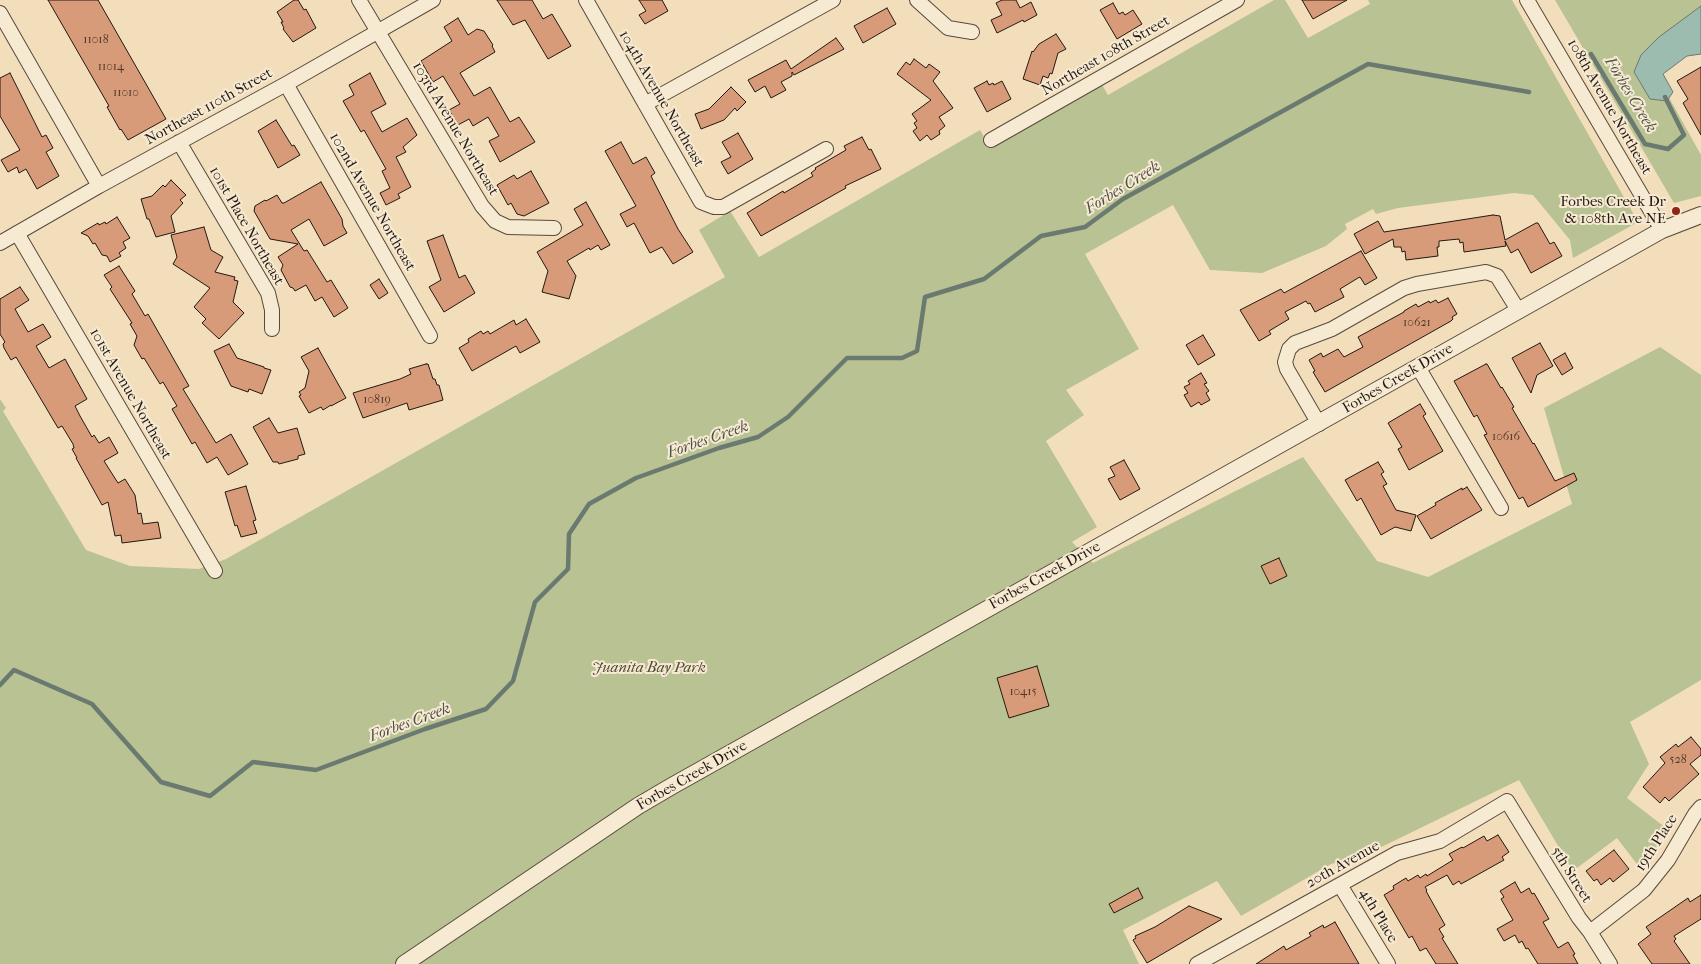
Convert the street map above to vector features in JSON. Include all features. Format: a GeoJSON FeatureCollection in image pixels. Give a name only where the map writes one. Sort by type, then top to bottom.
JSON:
{"type":"FeatureCollection","features":[{"type":"Feature","properties":{"kind":"street","name":"103rd Avenue Northeast"},"geometry":{"type":"LineString","coordinates":[[359,0],[482,206],[495,221],[508,226],[554,228]]}},
{"type":"Feature","properties":{"kind":"street","name":"Northeast 110th Street"},"geometry":{"type":"LineString","coordinates":[[0,243],[99,186],[378,33],[433,0]]}},
{"type":"Feature","properties":{"kind":"street","name":"104th Avenue Northeast"},"geometry":{"type":"LineString","coordinates":[[586,0],[701,202],[714,207],[723,207],[826,149]]}},
{"type":"Feature","properties":{"kind":"street"},"geometry":{"type":"LineString","coordinates":[[645,104],[833,0]]}},
{"type":"Feature","properties":{"kind":"street"},"geometry":{"type":"LineString","coordinates":[[916,0],[948,28],[972,32]]}},
{"type":"Feature","properties":{"kind":"street","name":"Northeast 108th Street"},"geometry":{"type":"LineString","coordinates":[[991,140],[1237,0]]}},
{"type":"Feature","properties":{"kind":"street","name":"108th Avenue Northeast"},"geometry":{"type":"LineString","coordinates":[[1527,0],[1662,230]]}},
{"type":"Feature","properties":{"kind":"street"},"geometry":{"type":"LineString","coordinates":[[0,13],[99,186]]}},
{"type":"Feature","properties":{"kind":"street","name":"102nd Avenue Northeast"},"geometry":{"type":"LineString","coordinates":[[286,84],[430,336]]}},
{"type":"Feature","properties":{"kind":"street","name":"101st Place Northeast"},"geometry":{"type":"LineString","coordinates":[[179,142],[268,293],[272,310],[272,329]]}},
{"type":"Feature","properties":{"kind":"street","name":"Forbes Creek Drive"},"geometry":{"type":"LineString","coordinates":[[404,964],[655,796],[1662,230],[1701,215]]}},
{"type":"Feature","properties":{"kind":"street","name":"101st Avenue Northeast"},"geometry":{"type":"LineString","coordinates":[[17,233],[215,571]]}},
{"type":"Feature","properties":{"kind":"street"},"geometry":{"type":"LineString","coordinates":[[1319,424],[1287,369],[1285,362],[1289,349],[1294,343],[1332,329],[1404,288],[1486,272],[1497,276],[1518,310]]}},
{"type":"Feature","properties":{"kind":"street"},"geometry":{"type":"LineString","coordinates":[[1418,367],[1501,508]]}},
{"type":"Feature","properties":{"kind":"street","name":"20th Avenue"},"geometry":{"type":"LineString","coordinates":[[1197,964],[1397,853],[1440,841],[1507,801]]}},
{"type":"Feature","properties":{"kind":"street","name":"5th Street"},"geometry":{"type":"LineString","coordinates":[[1507,801],[1579,918],[1610,964]]}},
{"type":"Feature","properties":{"kind":"street","name":"19th Place"},"geometry":{"type":"LineString","coordinates":[[1590,932],[1644,890],[1668,860],[1701,807]]}},
{"type":"Feature","properties":{"kind":"street","name":"4th Place"},"geometry":{"type":"LineString","coordinates":[[1340,885],[1388,964]]}},
{"type":"Feature","properties":{"kind":"green space","name":"Juanita Bay Park"},"geometry":{"type":"Polygon","coordinates":[[[1274,0],[1285,0],[1308,38],[1370,4],[1368,0],[1512,0],[1638,222],[1573,258],[1570,240],[1533,195],[1514,193],[1398,208],[1376,214],[1373,209],[1345,224],[1347,229],[1326,246],[1262,273],[1210,270],[1173,205],[1085,254],[1139,349],[1066,390],[1084,415],[1046,441],[1097,527],[1072,542],[1093,563],[1303,457],[1377,561],[1428,577],[1572,504],[1544,408],[1660,347],[1701,375],[1701,680],[1630,722],[1649,764],[1627,798],[1666,828],[1643,872],[1617,838],[1573,871],[1519,780],[1365,855],[1331,864],[1241,916],[1217,881],[1123,930],[1139,964],[0,964],[0,399],[6,408],[3,411],[86,550],[130,566],[199,569],[226,559],[725,277],[699,230],[730,211],[759,257],[980,130],[990,147],[1101,83],[1108,95],[1274,0]]]}},
{"type":"Feature","properties":{"kind":"green space"},"geometry":{"type":"Polygon","coordinates":[[[1555,0],[1701,0],[1701,27],[1646,56],[1701,155],[1701,196],[1674,203],[1555,0]]]}},
{"type":"Feature","properties":{"kind":"shaded area"},"geometry":{"type":"Polygon","coordinates":[[[1701,6],[1701,54],[1687,56],[1663,74],[1673,92],[1667,101],[1650,99],[1634,72],[1641,55],[1659,37],[1701,6]]]}},
{"type":"Feature","properties":{"kind":"building"},"geometry":{"type":"Polygon","coordinates":[[[48,0],[98,0],[166,119],[128,140],[120,130],[107,107],[109,106],[48,0]]]}},
{"type":"Feature","properties":{"kind":"building"},"geometry":{"type":"Polygon","coordinates":[[[294,0],[298,0],[304,10],[306,9],[316,28],[293,42],[283,29],[281,22],[283,22],[277,12],[294,0]]]}},
{"type":"Feature","properties":{"kind":"building"},"geometry":{"type":"Polygon","coordinates":[[[497,0],[532,0],[543,19],[552,14],[571,46],[548,59],[525,20],[513,25],[497,0]]]}},
{"type":"Feature","properties":{"kind":"building"},"geometry":{"type":"Polygon","coordinates":[[[639,0],[662,0],[668,11],[645,24],[639,15],[646,11],[639,0]]]}},
{"type":"Feature","properties":{"kind":"building"},"geometry":{"type":"Polygon","coordinates":[[[1002,0],[1016,0],[1020,8],[1031,2],[1037,15],[997,33],[991,20],[1002,15],[996,3],[1002,0]]]}},
{"type":"Feature","properties":{"kind":"building"},"geometry":{"type":"Polygon","coordinates":[[[1302,0],[1347,0],[1313,19],[1302,0]]]}},
{"type":"Feature","properties":{"kind":"building"},"geometry":{"type":"Polygon","coordinates":[[[1113,3],[1119,14],[1123,12],[1125,15],[1133,10],[1142,24],[1117,39],[1100,10],[1113,3]]]}},
{"type":"Feature","properties":{"kind":"building"},"geometry":{"type":"Polygon","coordinates":[[[887,8],[896,24],[863,43],[854,26],[887,8]]]}},
{"type":"Feature","properties":{"kind":"building"},"geometry":{"type":"Polygon","coordinates":[[[458,18],[468,35],[477,29],[484,31],[495,52],[460,73],[474,96],[490,87],[510,122],[519,117],[535,142],[500,162],[489,141],[499,136],[488,117],[473,126],[469,119],[458,125],[449,110],[460,104],[443,76],[433,82],[421,61],[452,41],[444,27],[458,18]]]}},
{"type":"Feature","properties":{"kind":"building"},"geometry":{"type":"Polygon","coordinates":[[[1056,34],[1066,49],[1058,53],[1052,74],[1050,73],[1048,78],[1043,76],[1040,85],[1023,79],[1032,51],[1039,44],[1056,34]]]}},
{"type":"Feature","properties":{"kind":"building"},"geometry":{"type":"Polygon","coordinates":[[[836,38],[844,49],[794,75],[792,72],[792,76],[781,82],[786,90],[771,98],[765,86],[755,92],[748,80],[786,60],[791,69],[836,38]]]}},
{"type":"Feature","properties":{"kind":"building"},"geometry":{"type":"Polygon","coordinates":[[[914,59],[926,68],[929,64],[940,72],[933,81],[953,108],[939,117],[945,126],[939,131],[940,134],[931,140],[927,135],[920,141],[913,131],[917,128],[914,123],[917,121],[912,114],[931,100],[897,74],[906,62],[910,65],[914,59]]]}},
{"type":"Feature","properties":{"kind":"building"},"geometry":{"type":"Polygon","coordinates":[[[1701,67],[1701,135],[1683,103],[1688,99],[1677,81],[1701,67]]]}},
{"type":"Feature","properties":{"kind":"building"},"geometry":{"type":"Polygon","coordinates":[[[10,73],[42,137],[46,135],[53,148],[46,152],[59,176],[37,189],[26,169],[19,173],[17,167],[8,172],[1,160],[20,150],[0,116],[0,78],[10,73]]]}},
{"type":"Feature","properties":{"kind":"building"},"geometry":{"type":"Polygon","coordinates":[[[370,73],[386,104],[371,112],[382,132],[407,118],[417,135],[403,147],[406,152],[396,157],[411,187],[398,194],[400,198],[386,205],[380,193],[390,188],[382,171],[386,169],[364,130],[361,132],[343,101],[354,95],[349,85],[370,73]]]}},
{"type":"Feature","properties":{"kind":"building"},"geometry":{"type":"Polygon","coordinates":[[[987,81],[989,85],[993,83],[994,85],[1002,81],[1011,99],[987,112],[974,88],[987,81]]]}},
{"type":"Feature","properties":{"kind":"building"},"geometry":{"type":"Polygon","coordinates":[[[731,87],[746,102],[737,111],[735,108],[724,120],[701,129],[695,114],[709,109],[731,87]]]}},
{"type":"Feature","properties":{"kind":"building"},"geometry":{"type":"Polygon","coordinates":[[[276,120],[292,146],[294,145],[300,155],[278,168],[258,131],[276,120]]]}},
{"type":"Feature","properties":{"kind":"building"},"geometry":{"type":"Polygon","coordinates":[[[738,133],[753,159],[728,174],[721,162],[731,157],[722,142],[738,133]]]}},
{"type":"Feature","properties":{"kind":"building"},"geometry":{"type":"Polygon","coordinates":[[[862,137],[869,150],[871,149],[881,169],[845,186],[846,188],[761,236],[747,213],[783,191],[784,193],[813,176],[811,173],[815,168],[846,150],[844,146],[862,137]]]}},
{"type":"Feature","properties":{"kind":"building"},"geometry":{"type":"Polygon","coordinates":[[[621,142],[633,164],[646,157],[655,173],[651,176],[678,229],[693,252],[673,264],[662,247],[650,253],[634,223],[627,227],[620,214],[636,206],[605,151],[621,142]]]}},
{"type":"Feature","properties":{"kind":"building"},"geometry":{"type":"Polygon","coordinates":[[[531,171],[549,203],[524,216],[517,214],[511,203],[508,205],[497,185],[514,175],[517,179],[531,171]]]}},
{"type":"Feature","properties":{"kind":"building"},"geometry":{"type":"Polygon","coordinates":[[[171,180],[186,195],[180,200],[183,203],[171,216],[175,232],[156,237],[149,219],[147,219],[141,199],[152,196],[171,180]]]}},
{"type":"Feature","properties":{"kind":"building"},"geometry":{"type":"Polygon","coordinates":[[[321,182],[342,219],[347,233],[324,246],[309,219],[291,230],[304,251],[307,250],[327,282],[331,280],[348,308],[334,317],[322,297],[315,301],[306,285],[295,291],[290,287],[281,270],[283,265],[278,257],[298,244],[270,239],[254,211],[255,206],[265,200],[277,195],[282,203],[284,203],[321,182]]]}},
{"type":"Feature","properties":{"kind":"building"},"geometry":{"type":"Polygon","coordinates":[[[586,202],[610,245],[601,250],[598,245],[590,250],[589,248],[567,261],[576,276],[569,299],[542,292],[548,271],[537,252],[583,225],[574,209],[586,202]]]}},
{"type":"Feature","properties":{"kind":"building"},"geometry":{"type":"Polygon","coordinates":[[[1493,215],[1500,216],[1505,240],[1538,223],[1550,244],[1554,242],[1562,256],[1531,273],[1518,249],[1511,253],[1505,241],[1506,246],[1464,252],[1463,242],[1460,243],[1459,239],[1439,241],[1439,247],[1437,247],[1438,256],[1406,260],[1405,251],[1402,252],[1401,247],[1394,247],[1393,239],[1365,254],[1354,234],[1378,221],[1384,232],[1493,215]]]}},
{"type":"Feature","properties":{"kind":"building"},"geometry":{"type":"Polygon","coordinates":[[[117,217],[130,238],[123,242],[126,248],[119,253],[121,256],[110,262],[107,256],[102,255],[88,236],[81,233],[98,223],[99,225],[105,222],[106,224],[117,217]]]}},
{"type":"Feature","properties":{"kind":"building"},"geometry":{"type":"Polygon","coordinates":[[[204,227],[211,250],[223,257],[215,272],[235,277],[234,280],[238,281],[233,302],[244,313],[219,339],[202,323],[206,319],[194,307],[210,288],[173,264],[177,257],[171,235],[204,227]]]}},
{"type":"Feature","properties":{"kind":"building"},"geometry":{"type":"Polygon","coordinates":[[[443,235],[459,278],[465,275],[475,293],[444,312],[429,287],[441,280],[427,241],[443,235]]]}},
{"type":"Feature","properties":{"kind":"building"},"geometry":{"type":"Polygon","coordinates":[[[1361,251],[1377,278],[1365,285],[1360,277],[1358,278],[1340,289],[1344,297],[1315,312],[1310,303],[1308,304],[1306,301],[1285,312],[1289,319],[1269,331],[1271,334],[1259,341],[1240,310],[1281,289],[1284,293],[1361,251]]]}},
{"type":"Feature","properties":{"kind":"building"},"geometry":{"type":"Polygon","coordinates":[[[119,266],[135,291],[132,294],[145,316],[148,314],[189,386],[183,389],[216,443],[231,434],[248,464],[228,475],[217,457],[207,463],[195,442],[192,444],[172,409],[177,406],[163,382],[160,384],[134,345],[137,336],[130,324],[132,323],[110,289],[112,287],[104,275],[119,266]]]}},
{"type":"Feature","properties":{"kind":"building"},"geometry":{"type":"Polygon","coordinates":[[[379,279],[388,293],[379,299],[370,285],[379,279]]]}},
{"type":"Feature","properties":{"kind":"building"},"geometry":{"type":"Polygon","coordinates":[[[20,287],[29,300],[15,309],[28,332],[43,324],[51,337],[36,346],[49,368],[65,359],[87,399],[75,406],[80,416],[92,437],[94,435],[99,443],[109,437],[118,453],[104,461],[118,483],[125,479],[135,495],[138,514],[141,513],[143,524],[158,522],[161,538],[122,543],[121,535],[115,536],[108,502],[102,505],[76,458],[72,449],[74,448],[73,444],[62,426],[58,428],[16,357],[11,360],[4,348],[3,344],[5,342],[0,334],[0,299],[20,287]]]}},
{"type":"Feature","properties":{"kind":"building"},"geometry":{"type":"Polygon","coordinates":[[[1448,298],[1457,314],[1452,317],[1451,321],[1325,392],[1313,372],[1315,371],[1309,360],[1321,353],[1323,357],[1338,349],[1344,357],[1363,347],[1358,337],[1416,304],[1418,307],[1429,301],[1430,303],[1436,300],[1438,303],[1448,298]]]}},
{"type":"Feature","properties":{"kind":"building"},"geometry":{"type":"Polygon","coordinates":[[[526,319],[540,342],[520,353],[516,346],[472,371],[459,348],[469,342],[468,339],[481,331],[483,334],[488,331],[490,334],[514,320],[516,325],[526,319]]]}},
{"type":"Feature","properties":{"kind":"building"},"geometry":{"type":"Polygon","coordinates":[[[1203,335],[1215,355],[1198,365],[1186,345],[1203,335]]]}},
{"type":"Feature","properties":{"kind":"building"},"geometry":{"type":"Polygon","coordinates":[[[1540,343],[1553,366],[1537,375],[1531,393],[1512,358],[1540,343]]]}},
{"type":"Feature","properties":{"kind":"building"},"geometry":{"type":"Polygon","coordinates":[[[229,344],[237,358],[271,370],[262,394],[249,389],[248,392],[231,386],[214,351],[229,344]]]}},
{"type":"Feature","properties":{"kind":"building"},"geometry":{"type":"Polygon","coordinates":[[[318,348],[346,398],[323,410],[321,407],[309,413],[299,396],[301,395],[299,392],[305,388],[309,371],[301,357],[318,348]]]}},
{"type":"Feature","properties":{"kind":"building"},"geometry":{"type":"Polygon","coordinates":[[[1565,353],[1573,368],[1562,375],[1553,360],[1565,353]]]}},
{"type":"Feature","properties":{"kind":"building"},"geometry":{"type":"Polygon","coordinates":[[[428,364],[433,379],[439,385],[443,400],[409,410],[407,403],[363,418],[353,393],[400,379],[411,374],[409,369],[428,364]]]}},
{"type":"Feature","properties":{"kind":"building"},"geometry":{"type":"Polygon","coordinates":[[[1486,364],[1514,407],[1512,408],[1555,481],[1574,473],[1577,480],[1528,507],[1523,497],[1519,499],[1484,435],[1487,434],[1477,415],[1474,417],[1454,381],[1486,364]]]}},
{"type":"Feature","properties":{"kind":"building"},"geometry":{"type":"Polygon","coordinates":[[[1201,373],[1207,383],[1204,384],[1209,391],[1206,393],[1210,400],[1201,405],[1199,402],[1191,407],[1184,395],[1188,393],[1184,387],[1190,384],[1188,381],[1201,373]]]}},
{"type":"Feature","properties":{"kind":"building"},"geometry":{"type":"Polygon","coordinates":[[[1420,404],[1426,414],[1423,416],[1443,451],[1409,470],[1398,449],[1402,447],[1388,423],[1420,404]]]}},
{"type":"Feature","properties":{"kind":"building"},"geometry":{"type":"Polygon","coordinates":[[[269,418],[278,433],[297,428],[305,454],[298,456],[298,459],[279,464],[278,462],[273,462],[253,427],[269,418]]]}},
{"type":"Feature","properties":{"kind":"building"},"geometry":{"type":"Polygon","coordinates":[[[1124,460],[1140,489],[1120,500],[1108,479],[1115,476],[1110,467],[1124,460]]]}},
{"type":"Feature","properties":{"kind":"building"},"geometry":{"type":"Polygon","coordinates":[[[1378,462],[1384,472],[1381,474],[1387,484],[1383,486],[1396,510],[1416,515],[1411,531],[1395,527],[1381,535],[1361,498],[1357,501],[1345,480],[1378,462]]]}},
{"type":"Feature","properties":{"kind":"building"},"geometry":{"type":"Polygon","coordinates":[[[246,486],[256,520],[253,521],[257,533],[241,537],[237,525],[235,526],[225,492],[246,486]]]}},
{"type":"Feature","properties":{"kind":"building"},"geometry":{"type":"Polygon","coordinates":[[[1467,487],[1482,510],[1431,539],[1417,516],[1436,505],[1435,503],[1467,487]]]}},
{"type":"Feature","properties":{"kind":"building"},"geometry":{"type":"Polygon","coordinates":[[[1279,558],[1287,576],[1270,584],[1261,566],[1279,558]]]}},
{"type":"Feature","properties":{"kind":"building"},"geometry":{"type":"Polygon","coordinates":[[[1037,666],[1049,706],[1009,718],[997,678],[1037,666]]]}},
{"type":"Feature","properties":{"kind":"building"},"geometry":{"type":"Polygon","coordinates":[[[1691,737],[1701,749],[1701,755],[1690,764],[1699,774],[1669,801],[1665,797],[1660,803],[1643,787],[1665,763],[1660,757],[1676,744],[1678,747],[1691,737]]]}},
{"type":"Feature","properties":{"kind":"building"},"geometry":{"type":"Polygon","coordinates":[[[1498,835],[1509,852],[1502,857],[1504,860],[1461,884],[1459,881],[1453,885],[1447,875],[1425,887],[1445,925],[1439,929],[1444,937],[1442,938],[1458,964],[1436,964],[1426,948],[1420,951],[1412,936],[1409,938],[1384,895],[1394,889],[1393,886],[1406,878],[1408,881],[1418,875],[1420,878],[1426,874],[1427,876],[1453,860],[1449,854],[1462,847],[1484,836],[1487,841],[1498,835]]]}},
{"type":"Feature","properties":{"kind":"building"},"geometry":{"type":"Polygon","coordinates":[[[1614,850],[1629,869],[1613,882],[1610,878],[1601,885],[1597,879],[1594,881],[1586,871],[1614,850]]]}},
{"type":"Feature","properties":{"kind":"building"},"geometry":{"type":"Polygon","coordinates":[[[1515,882],[1521,893],[1529,888],[1532,894],[1534,893],[1549,919],[1543,922],[1558,948],[1568,942],[1578,964],[1538,964],[1528,948],[1526,949],[1522,941],[1519,943],[1515,935],[1504,941],[1497,929],[1513,920],[1501,899],[1504,897],[1500,891],[1515,882]]]}},
{"type":"Feature","properties":{"kind":"building"},"geometry":{"type":"Polygon","coordinates":[[[1138,888],[1143,898],[1114,913],[1109,904],[1138,888]]]}},
{"type":"Feature","properties":{"kind":"building"},"geometry":{"type":"Polygon","coordinates":[[[1701,895],[1701,919],[1674,936],[1676,939],[1674,941],[1690,964],[1652,964],[1638,944],[1651,934],[1646,927],[1688,898],[1690,902],[1701,895]]]}},
{"type":"Feature","properties":{"kind":"building"},"geometry":{"type":"Polygon","coordinates":[[[1189,906],[1222,919],[1147,963],[1133,940],[1136,938],[1135,936],[1155,927],[1189,906]]]}},
{"type":"Feature","properties":{"kind":"building"},"geometry":{"type":"Polygon","coordinates":[[[1335,922],[1359,964],[1256,964],[1284,946],[1286,950],[1311,936],[1309,933],[1323,925],[1324,928],[1335,922]]]}},
{"type":"Feature","properties":{"kind":"waterway","name":"Forbes Creek"},"geometry":{"type":"LineString","coordinates":[[1591,54],[1645,144],[1668,149],[1684,135],[1665,97]]}},
{"type":"Feature","properties":{"kind":"waterway","name":"Forbes Creek"},"geometry":{"type":"LineString","coordinates":[[0,685],[14,670],[92,704],[161,782],[210,796],[253,762],[316,770],[425,729],[486,709],[513,681],[535,602],[568,569],[569,534],[589,504],[636,478],[719,448],[758,437],[788,417],[847,358],[902,358],[917,351],[925,297],[984,279],[1041,236],[1085,227],[1123,199],[1368,64],[1529,92]]}},
{"type":"Feature","properties":{"kind":"place","name":"Forbes Creek Dr & 108th Ave NE"},"geometry":{"type":"Point","coordinates":[1676,211]}}]}
